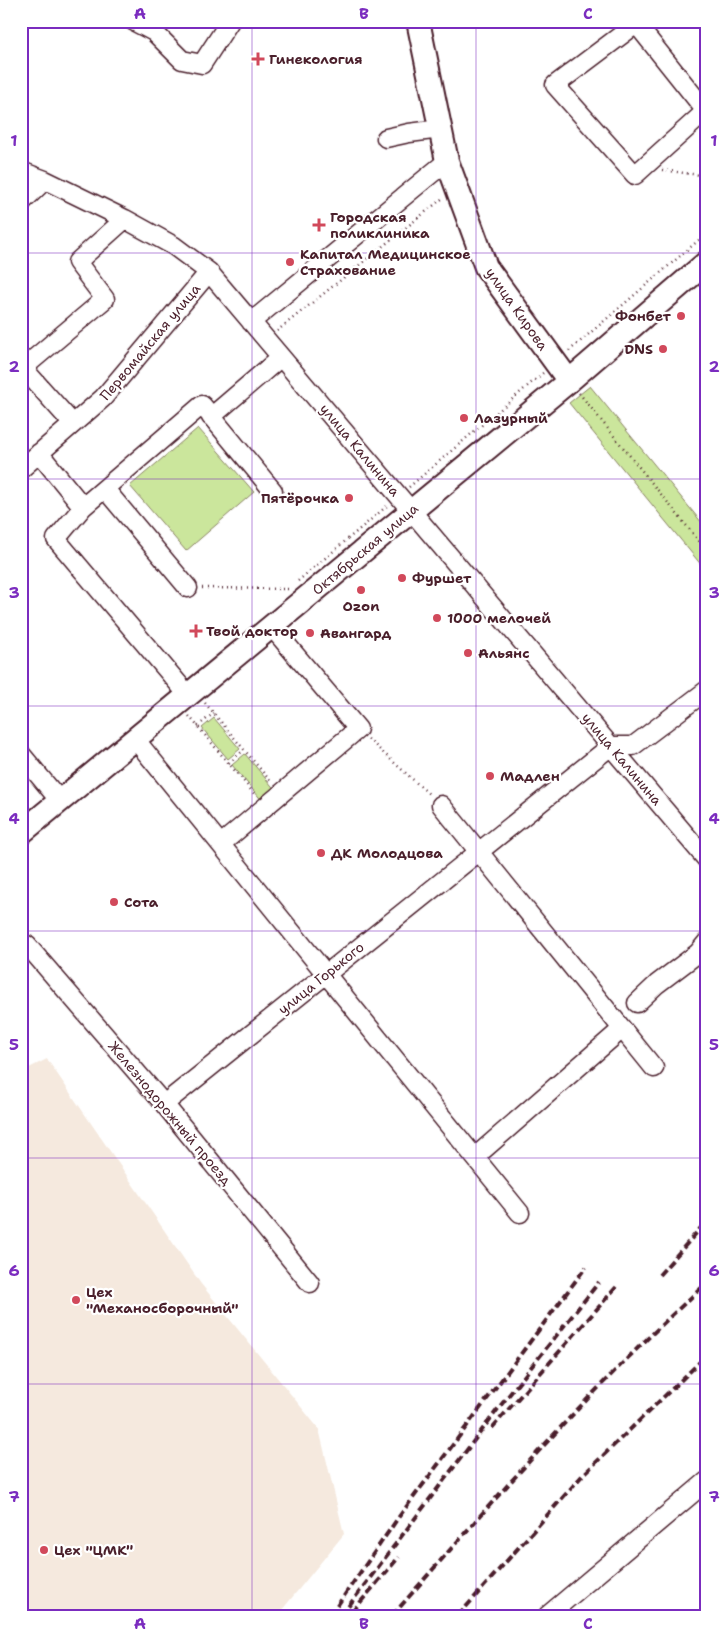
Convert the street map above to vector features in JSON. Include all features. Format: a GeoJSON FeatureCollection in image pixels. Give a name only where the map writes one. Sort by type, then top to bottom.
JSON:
{"type":"FeatureCollection","features":[{"type":"Feature","properties":{"kind":"main road","name":"улица Кирова"},"geometry":{"type":"LineString","coordinates":[[418,21],[447,161],[486,267],[569,381]]}},
{"type":"Feature","properties":{"kind":"main road","name":"Октябрьская улица"},"geometry":{"type":"LineString","coordinates":[[21,833],[271,626],[405,504],[569,381],[707,262]]}},
{"type":"Feature","properties":{"kind":"street"},"geometry":{"type":"LineString","coordinates":[[132,21],[154,32],[182,60],[202,64],[230,21]]}},
{"type":"Feature","properties":{"kind":"street"},"geometry":{"type":"LineString","coordinates":[[635,23],[706,110],[635,175],[555,85],[635,23]]}},
{"type":"Feature","properties":{"kind":"street"},"geometry":{"type":"LineString","coordinates":[[386,138],[441,129]]}},
{"type":"Feature","properties":{"kind":"street"},"geometry":{"type":"LineString","coordinates":[[251,322],[447,161]]}},
{"type":"Feature","properties":{"kind":"street","name":"улица Калинина"},"geometry":{"type":"LineString","coordinates":[[21,171],[45,180],[125,219],[174,246],[208,272],[707,860]]}},
{"type":"Feature","properties":{"kind":"street"},"geometry":{"type":"LineString","coordinates":[[21,203],[45,180]]}},
{"type":"Feature","properties":{"kind":"street"},"geometry":{"type":"LineString","coordinates":[[73,424],[23,368],[105,299],[77,262],[125,219]]}},
{"type":"Feature","properties":{"kind":"street","name":"Первомайская улица"},"geometry":{"type":"LineString","coordinates":[[21,469],[103,398],[208,272]]}},
{"type":"Feature","properties":{"kind":"street"},"geometry":{"type":"LineString","coordinates":[[211,417],[281,357]]}},
{"type":"Feature","properties":{"kind":"street"},"geometry":{"type":"LineString","coordinates":[[187,696],[56,539],[83,507],[202,405],[273,491]]}},
{"type":"Feature","properties":{"kind":"street"},"geometry":{"type":"LineString","coordinates":[[39,454],[83,507]]}},
{"type":"Feature","properties":{"kind":"street"},"geometry":{"type":"LineString","coordinates":[[104,489],[188,588]]}},
{"type":"Feature","properties":{"kind":"street"},"geometry":{"type":"LineString","coordinates":[[221,844],[358,729],[271,626]]}},
{"type":"Feature","properties":{"kind":"street"},"geometry":{"type":"LineString","coordinates":[[611,746],[633,746],[707,690]]}},
{"type":"Feature","properties":{"kind":"street"},"geometry":{"type":"LineString","coordinates":[[135,739],[520,1213]]}},
{"type":"Feature","properties":{"kind":"street","name":"улица Горького"},"geometry":{"type":"LineString","coordinates":[[164,1104],[611,746]]}},
{"type":"Feature","properties":{"kind":"street"},"geometry":{"type":"LineString","coordinates":[[21,754],[60,801]]}},
{"type":"Feature","properties":{"kind":"street"},"geometry":{"type":"LineString","coordinates":[[441,805],[654,1068]]}},
{"type":"Feature","properties":{"kind":"street"},"geometry":{"type":"LineString","coordinates":[[637,1002],[657,984],[698,953],[707,942]]}},
{"type":"Feature","properties":{"kind":"street","name":"Железнодорожный проезд"},"geometry":{"type":"LineString","coordinates":[[27,945],[164,1104],[310,1283]]}},
{"type":"Feature","properties":{"kind":"street"},"geometry":{"type":"LineString","coordinates":[[475,1157],[622,1029]]}},
{"type":"Feature","properties":{"kind":"street"},"geometry":{"type":"LineString","coordinates":[[547,1616],[707,1481]]}},
{"type":"Feature","properties":{"kind":"path"},"geometry":{"type":"LineString","coordinates":[[644,168],[707,176]]}},
{"type":"Feature","properties":{"kind":"path"},"geometry":{"type":"LineString","coordinates":[[266,339],[456,188]]}},
{"type":"Feature","properties":{"kind":"path"},"geometry":{"type":"LineString","coordinates":[[296,582],[405,504],[555,363],[707,233]]}},
{"type":"Feature","properties":{"kind":"path"},"geometry":{"type":"LineString","coordinates":[[569,381],[707,550]]}},
{"type":"Feature","properties":{"kind":"path"},"geometry":{"type":"LineString","coordinates":[[188,588],[288,589],[281,595]]}},
{"type":"Feature","properties":{"kind":"path"},"geometry":{"type":"LineString","coordinates":[[187,696],[214,713],[281,794]]}},
{"type":"Feature","properties":{"kind":"path"},"geometry":{"type":"LineString","coordinates":[[187,696],[198,726],[265,807]]}},
{"type":"Feature","properties":{"kind":"path"},"geometry":{"type":"LineString","coordinates":[[198,726],[214,713]]}},
{"type":"Feature","properties":{"kind":"path"},"geometry":{"type":"LineString","coordinates":[[358,729],[441,805]]}},
{"type":"Feature","properties":{"kind":"path"},"geometry":{"type":"LineString","coordinates":[[229,763],[244,750]]}},
{"type":"Feature","properties":{"kind":"shaded area"},"geometry":{"type":"Polygon","coordinates":[[[47,1059],[201,1284],[319,1429],[344,1534],[277,1616],[21,1616],[21,1072],[47,1059]]]}},
{"type":"Feature","properties":{"kind":"green space"},"geometry":{"type":"Polygon","coordinates":[[[590,386],[707,529],[707,572],[569,403],[590,386]]]}},
{"type":"Feature","properties":{"kind":"green space"},"geometry":{"type":"Polygon","coordinates":[[[198,428],[254,492],[186,551],[130,486],[198,428]]]}},
{"type":"Feature","properties":{"kind":"green space"},"geometry":{"type":"Polygon","coordinates":[[[214,718],[240,749],[228,759],[202,728],[214,718]]]}},
{"type":"Feature","properties":{"kind":"green space"},"geometry":{"type":"Polygon","coordinates":[[[245,754],[277,792],[264,803],[232,765],[245,754]]]}},
{"type":"Feature","properties":{"kind":"railway"},"geometry":{"type":"LineString","coordinates":[[659,1275],[707,1221]]}},
{"type":"Feature","properties":{"kind":"railway"},"geometry":{"type":"LineString","coordinates":[[330,1616],[398,1518],[586,1267]]}},
{"type":"Feature","properties":{"kind":"railway"},"geometry":{"type":"LineString","coordinates":[[341,1616],[501,1405],[599,1282]]}},
{"type":"Feature","properties":{"kind":"railway"},"geometry":{"type":"LineString","coordinates":[[392,1616],[506,1487],[584,1403],[707,1283]]}},
{"type":"Feature","properties":{"kind":"railway"},"geometry":{"type":"LineString","coordinates":[[492,1428],[619,1284]]}},
{"type":"Feature","properties":{"kind":"railway"},"geometry":{"type":"LineString","coordinates":[[458,1616],[581,1477],[707,1355]]}},
{"type":"Feature","properties":{"kind":"railway"},"geometry":{"type":"LineString","coordinates":[[352,1612],[399,1557]]}},
{"type":"Feature","properties":{"kind":"place","name":"Гинекология"},"geometry":{"type":"Point","coordinates":[258,59]}},
{"type":"Feature","properties":{"kind":"place","name":"Городская поликлиника"},"geometry":{"type":"Point","coordinates":[319,225]}},
{"type":"Feature","properties":{"kind":"place","name":"Капитал Медицинское Страхование"},"geometry":{"type":"Point","coordinates":[290,262]}},
{"type":"Feature","properties":{"kind":"place","name":"Фонбет"},"geometry":{"type":"Point","coordinates":[681,316]}},
{"type":"Feature","properties":{"kind":"place","name":"DNS"},"geometry":{"type":"Point","coordinates":[663,349]}},
{"type":"Feature","properties":{"kind":"place","name":"Лазурный"},"geometry":{"type":"Point","coordinates":[464,418]}},
{"type":"Feature","properties":{"kind":"place","name":"Пятёрочка"},"geometry":{"type":"Point","coordinates":[349,498]}},
{"type":"Feature","properties":{"kind":"place","name":"Фуршет"},"geometry":{"type":"Point","coordinates":[402,578]}},
{"type":"Feature","properties":{"kind":"place","name":"Ozon"},"geometry":{"type":"Point","coordinates":[361,590]}},
{"type":"Feature","properties":{"kind":"place","name":"1000 мелочей"},"geometry":{"type":"Point","coordinates":[437,618]}},
{"type":"Feature","properties":{"kind":"place","name":"Твой доктор"},"geometry":{"type":"Point","coordinates":[196,631]}},
{"type":"Feature","properties":{"kind":"place","name":"Авангард"},"geometry":{"type":"Point","coordinates":[310,633]}},
{"type":"Feature","properties":{"kind":"place","name":"Альянс"},"geometry":{"type":"Point","coordinates":[468,653]}},
{"type":"Feature","properties":{"kind":"place","name":"Мадлен"},"geometry":{"type":"Point","coordinates":[490,776]}},
{"type":"Feature","properties":{"kind":"place","name":"ДК Молодцова"},"geometry":{"type":"Point","coordinates":[321,853]}},
{"type":"Feature","properties":{"kind":"place","name":"Сота"},"geometry":{"type":"Point","coordinates":[114,902]}},
{"type":"Feature","properties":{"kind":"place","name":"Цех \"Механосборочный\""},"geometry":{"type":"Point","coordinates":[76,1300]}},
{"type":"Feature","properties":{"kind":"place","name":"Цех \"ЦМК\""},"geometry":{"type":"Point","coordinates":[44,1550]}}]}
